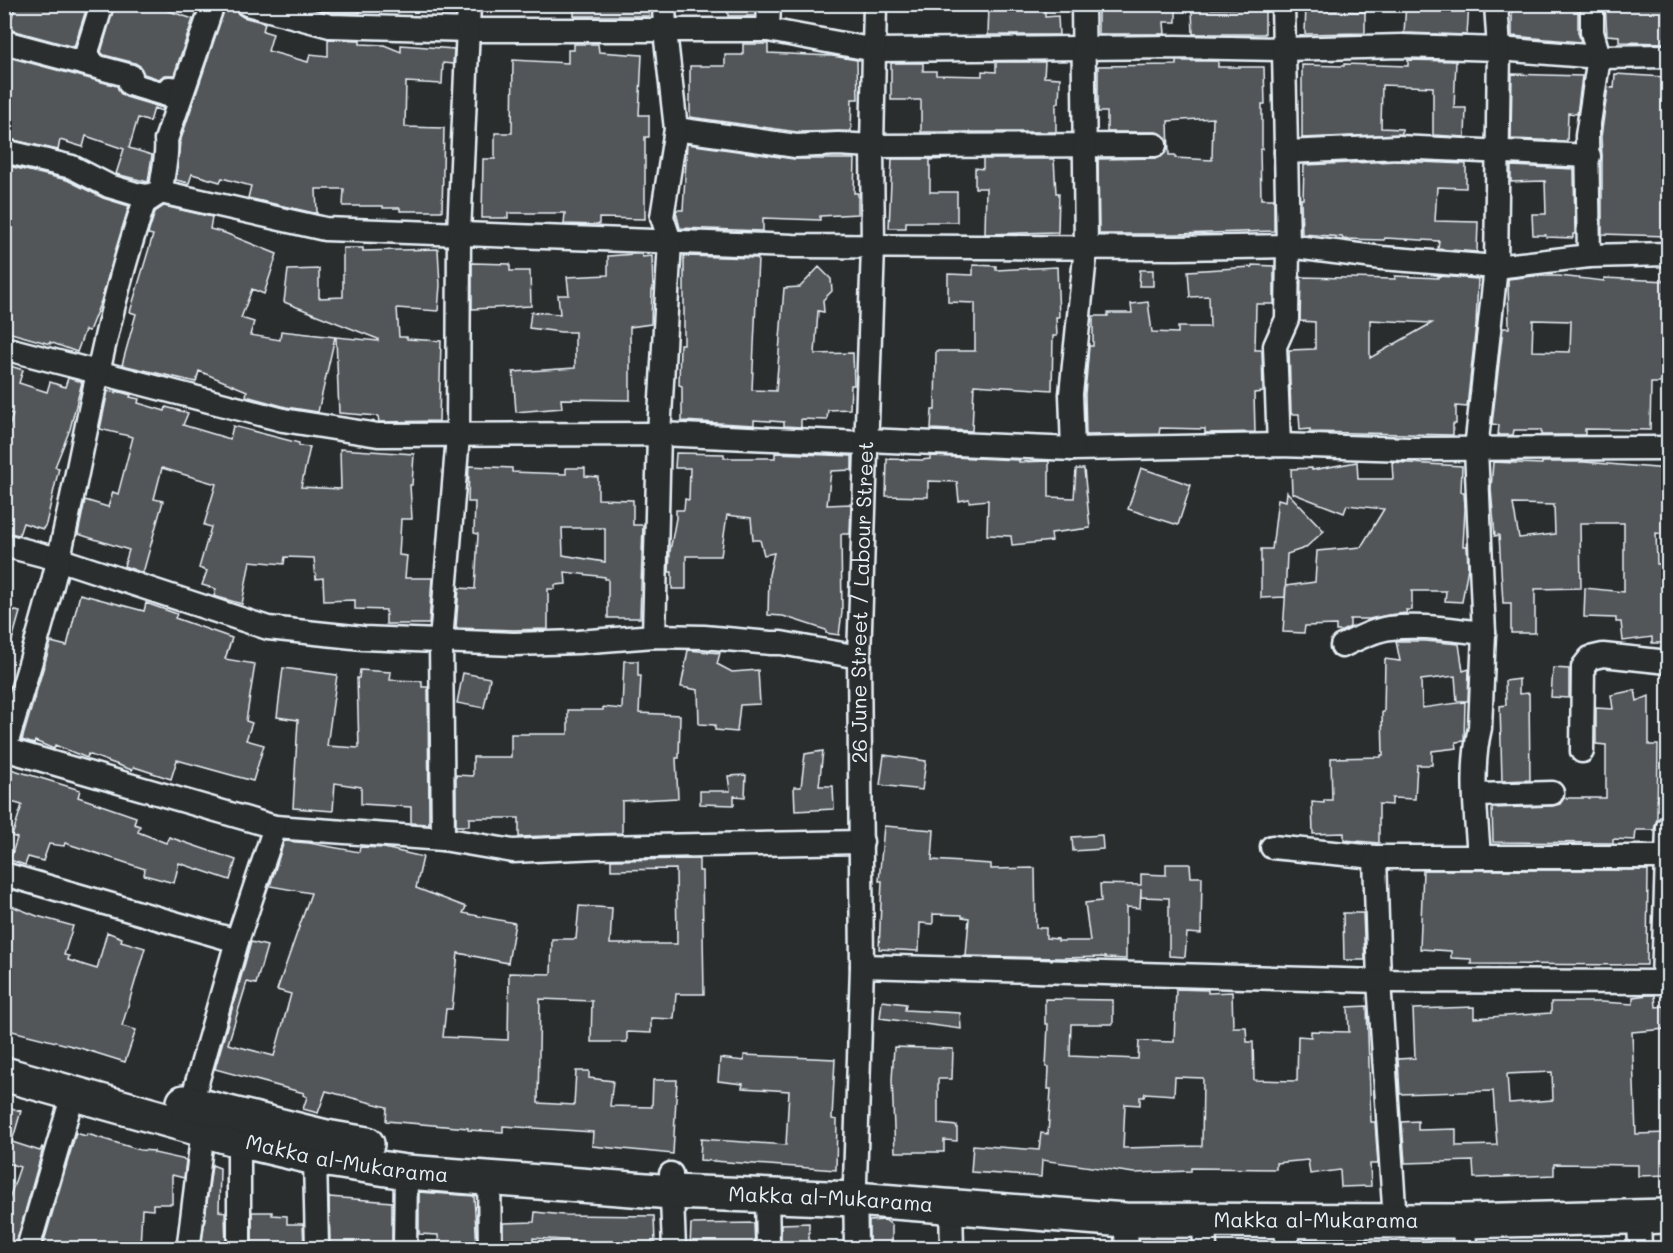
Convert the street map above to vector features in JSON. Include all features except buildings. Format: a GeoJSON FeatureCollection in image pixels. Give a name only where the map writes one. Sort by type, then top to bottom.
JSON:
{"type":"FeatureCollection","features":[{"type":"Feature","properties":{"kind":"highway","name":"Makka al-Mukarama"},"geometry":{"type":"LineString","coordinates":[[4,1054],[193,1120],[239,1140],[315,1158],[406,1172],[1394,1211],[1668,1196]]}},
{"type":"Feature","properties":{"kind":"highway","name":"Makka al-Mukarama"},"geometry":{"type":"LineString","coordinates":[[4,1074],[73,1094],[193,1120],[326,1137],[398,1150],[767,1195],[855,1191],[1126,1234],[1286,1234],[1394,1211],[1464,1235],[1654,1216]]}},
{"type":"Feature","properties":{"kind":"street"},"geometry":{"type":"LineString","coordinates":[[95,65],[87,55],[102,4]]}},
{"type":"Feature","properties":{"kind":"street"},"geometry":{"type":"LineString","coordinates":[[161,192],[162,176],[168,153],[166,140],[213,4]]}},
{"type":"Feature","properties":{"kind":"street"},"geometry":{"type":"LineString","coordinates":[[247,4],[330,26],[468,30],[768,30],[875,50],[1083,47],[1283,49],[1402,46],[1499,49],[1599,57],[1668,56]]}},
{"type":"Feature","properties":{"kind":"street"},"geometry":{"type":"LineString","coordinates":[[442,839],[441,641],[458,436],[459,233],[469,4]]}},
{"type":"Feature","properties":{"kind":"street"},"geometry":{"type":"LineString","coordinates":[[654,636],[659,434],[670,242],[662,217],[676,129],[664,4]]}},
{"type":"Feature","properties":{"kind":"street"},"geometry":{"type":"LineString","coordinates":[[768,30],[769,4]]}},
{"type":"Feature","properties":{"kind":"street","name":"26 June Street / Labour Street"},"geometry":{"type":"LineString","coordinates":[[856,1248],[855,1191],[862,966],[859,657],[873,247],[872,146],[875,4]]}},
{"type":"Feature","properties":{"kind":"street"},"geometry":{"type":"LineString","coordinates":[[1073,449],[1071,394],[1086,248],[1083,4]]}},
{"type":"Feature","properties":{"kind":"street"},"geometry":{"type":"LineString","coordinates":[[1279,445],[1275,346],[1287,319],[1288,246],[1283,4]]}},
{"type":"Feature","properties":{"kind":"street"},"geometry":{"type":"LineString","coordinates":[[1479,856],[1475,795],[1476,742],[1480,728],[1484,633],[1476,449],[1496,267],[1499,49],[1496,4]]}},
{"type":"Feature","properties":{"kind":"street"},"geometry":{"type":"LineString","coordinates":[[1589,256],[1587,136],[1599,57],[1592,32],[1592,4]]}},
{"type":"Feature","properties":{"kind":"street"},"geometry":{"type":"LineString","coordinates":[[4,42],[131,76],[130,84],[167,95],[169,88],[183,89]]}},
{"type":"Feature","properties":{"kind":"street"},"geometry":{"type":"LineString","coordinates":[[676,129],[796,146],[838,144],[872,146],[1155,145]]}},
{"type":"Feature","properties":{"kind":"street"},"geometry":{"type":"LineString","coordinates":[[1286,152],[1398,147],[1589,156]]}},
{"type":"Feature","properties":{"kind":"street"},"geometry":{"type":"LineString","coordinates":[[4,151],[72,166],[109,186],[136,195],[147,196],[161,192],[325,229],[793,246],[1086,248],[1288,246],[1382,258],[1496,267],[1589,256],[1668,254]]}},
{"type":"Feature","properties":{"kind":"street"},"geometry":{"type":"LineString","coordinates":[[161,192],[144,203],[123,272],[97,373],[58,559],[5,749],[275,827],[442,839],[513,851],[862,842]]}},
{"type":"Feature","properties":{"kind":"street"},"geometry":{"type":"LineString","coordinates":[[4,348],[283,420],[378,435],[659,434],[1073,449],[1279,445],[1476,449],[1668,448]]}},
{"type":"Feature","properties":{"kind":"street"},"geometry":{"type":"LineString","coordinates":[[4,546],[58,559],[268,627],[363,638],[514,644],[654,636],[781,643],[859,657]]}},
{"type":"Feature","properties":{"kind":"street"},"geometry":{"type":"LineString","coordinates":[[1342,646],[1367,634],[1388,628],[1416,627],[1484,633]]}},
{"type":"Feature","properties":{"kind":"street"},"geometry":{"type":"LineString","coordinates":[[1582,752],[1583,667],[1590,658],[1603,655],[1668,662]]}},
{"type":"Feature","properties":{"kind":"street"},"geometry":{"type":"LineString","coordinates":[[1475,795],[1552,793]]}},
{"type":"Feature","properties":{"kind":"street"},"geometry":{"type":"LineString","coordinates":[[189,1243],[193,1120],[237,941],[275,827]]}},
{"type":"Feature","properties":{"kind":"street"},"geometry":{"type":"LineString","coordinates":[[862,966],[1379,981],[1666,982],[1668,827]]}},
{"type":"Feature","properties":{"kind":"street"},"geometry":{"type":"LineString","coordinates":[[1272,847],[1375,857],[1667,857]]}},
{"type":"Feature","properties":{"kind":"street"},"geometry":{"type":"LineString","coordinates":[[1375,857],[1379,981],[1394,1211]]}},
{"type":"Feature","properties":{"kind":"street"},"geometry":{"type":"LineString","coordinates":[[4,874],[237,941]]}},
{"type":"Feature","properties":{"kind":"street"},"geometry":{"type":"LineString","coordinates":[[28,1248],[73,1094]]}},
{"type":"Feature","properties":{"kind":"street"},"geometry":{"type":"LineString","coordinates":[[239,1140],[239,1248]]}},
{"type":"Feature","properties":{"kind":"street"},"geometry":{"type":"LineString","coordinates":[[315,1158],[317,1248]]}},
{"type":"Feature","properties":{"kind":"street"},"geometry":{"type":"LineString","coordinates":[[405,1248],[406,1172]]}},
{"type":"Feature","properties":{"kind":"street"},"geometry":{"type":"LineString","coordinates":[[489,1177],[490,1248]]}},
{"type":"Feature","properties":{"kind":"street"},"geometry":{"type":"LineString","coordinates":[[671,1183],[674,1248]]}},
{"type":"Feature","properties":{"kind":"street"},"geometry":{"type":"LineString","coordinates":[[767,1195],[768,1248]]}},
{"type":"Feature","properties":{"kind":"street"},"geometry":{"type":"LineString","coordinates":[[951,1208],[952,1248]]}},
{"type":"Feature","properties":{"kind":"street"},"geometry":{"type":"LineString","coordinates":[[1640,1248],[1654,1216]]}}]}
